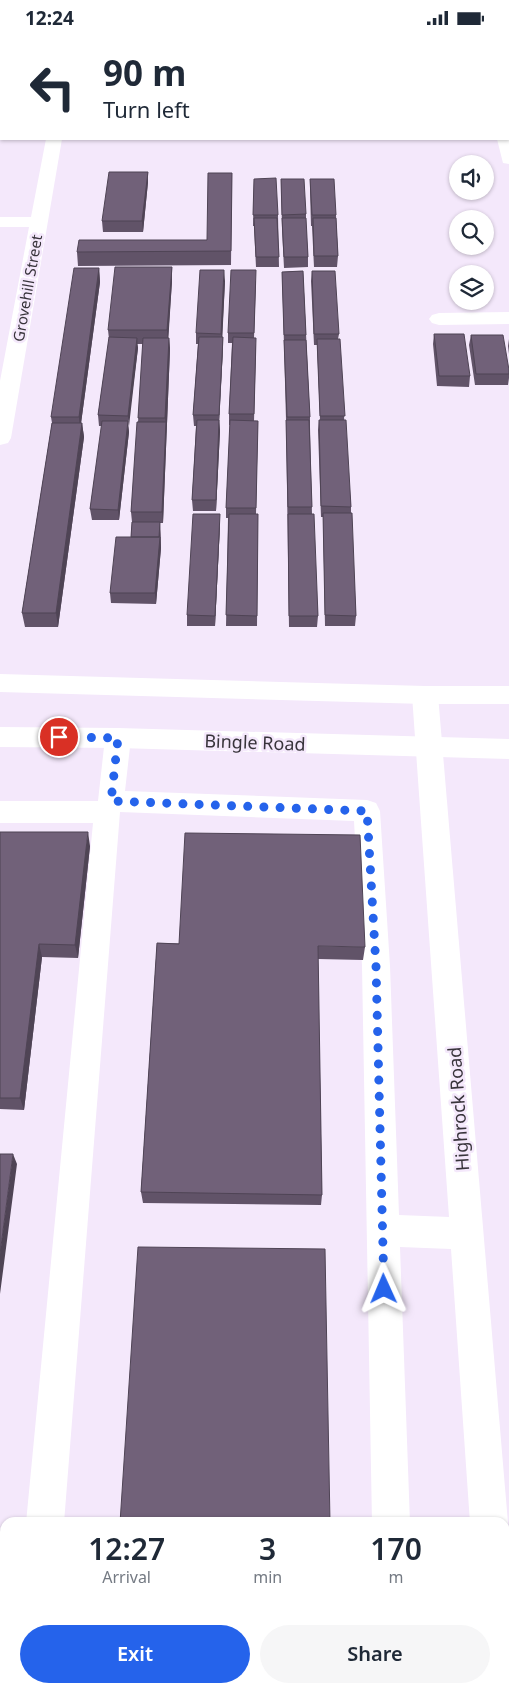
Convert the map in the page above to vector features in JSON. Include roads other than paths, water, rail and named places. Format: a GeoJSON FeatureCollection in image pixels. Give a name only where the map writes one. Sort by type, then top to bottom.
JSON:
{"type":"FeatureCollection","features":[{"type":"Feature","properties":{"kind":"street","name":"Grovehill Street"},"geometry":{"type":"LineString","coordinates":[[0,436],[54,140]]}},
{"type":"Feature","properties":{"kind":"street"},"geometry":{"type":"LineString","coordinates":[[505,140],[509,159]]}},
{"type":"Feature","properties":{"kind":"street"},"geometry":{"type":"LineString","coordinates":[[0,221],[39,222]]}},
{"type":"Feature","properties":{"kind":"street"},"geometry":{"type":"LineString","coordinates":[[440,319],[509,318]]}},
{"type":"Feature","properties":{"kind":"street"},"geometry":{"type":"LineString","coordinates":[[0,683],[425,695],[509,695]]}},
{"type":"Feature","properties":{"kind":"street","name":"Highrock Road"},"geometry":{"type":"LineString","coordinates":[[425,695],[489,1517]]}},
{"type":"Feature","properties":{"kind":"street","name":"Bingle Road"},"geometry":{"type":"LineString","coordinates":[[0,737],[118,738],[509,749]]}},
{"type":"Feature","properties":{"kind":"street"},"geometry":{"type":"LineString","coordinates":[[47,1517],[109,806],[118,738]]}},
{"type":"Feature","properties":{"kind":"street"},"geometry":{"type":"LineString","coordinates":[[0,812],[109,806],[367,811],[376,966],[391,1517]]}},
{"type":"Feature","properties":{"kind":"street"},"geometry":{"type":"LineString","coordinates":[[383,1230],[467,1234]]}}]}
